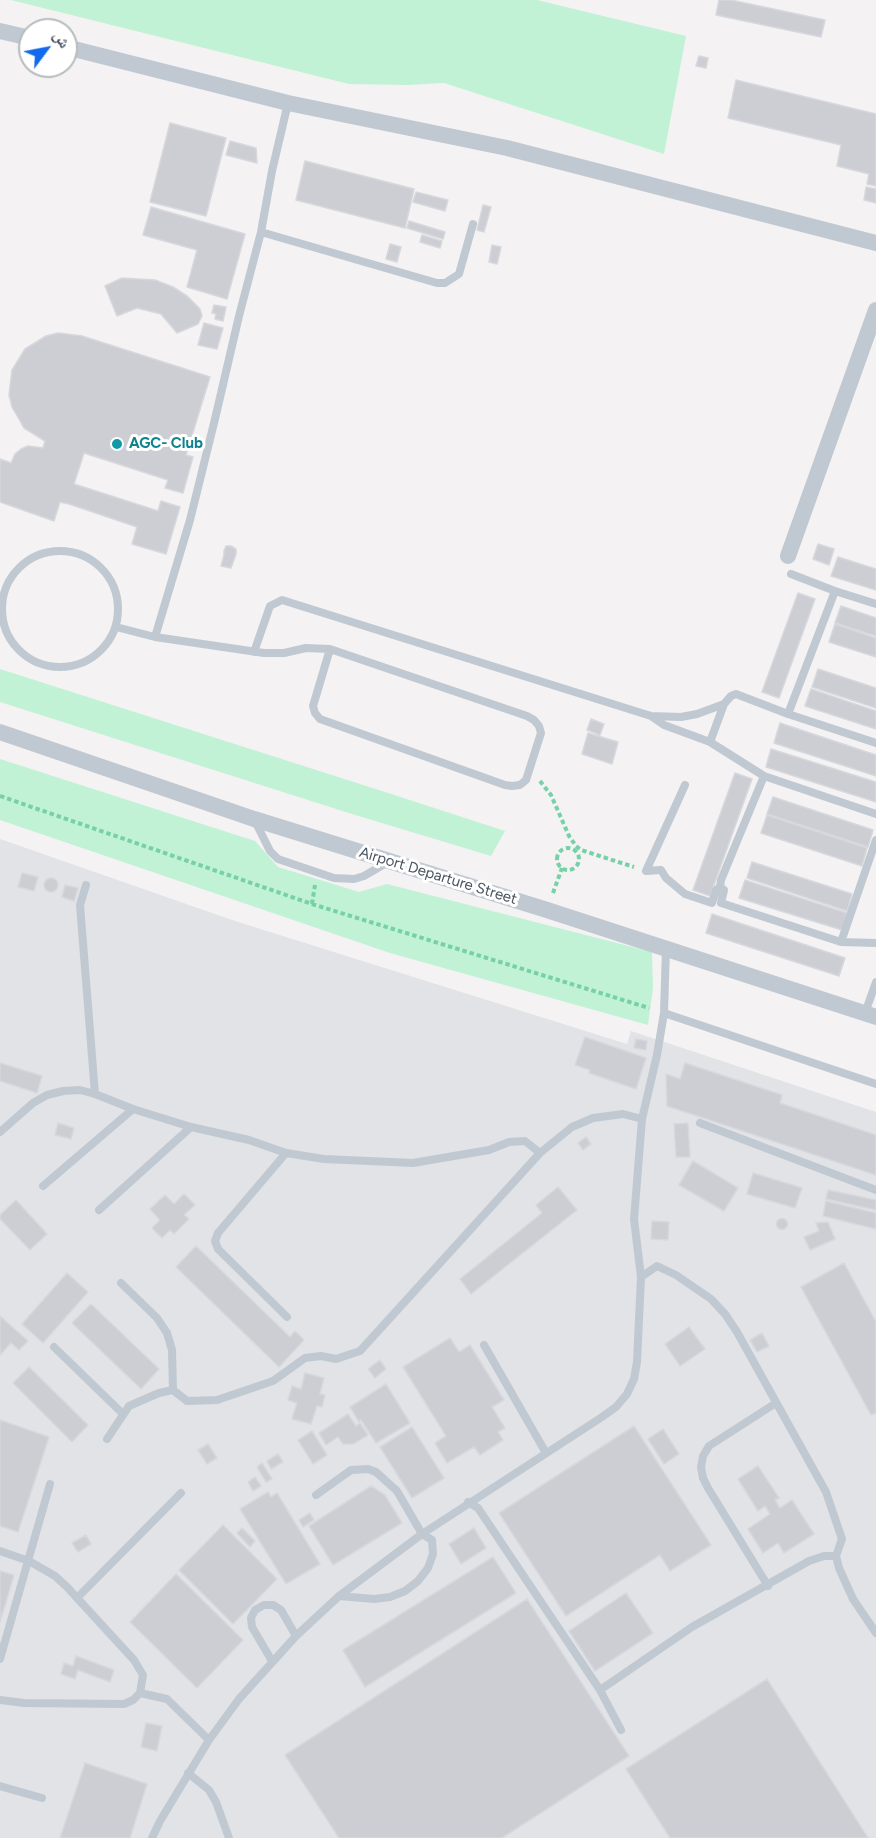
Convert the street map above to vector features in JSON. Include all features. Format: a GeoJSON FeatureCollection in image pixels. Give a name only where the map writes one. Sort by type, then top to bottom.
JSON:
{"type":"FeatureCollection","features":[{"type":"Feature","properties":{"kind":"street"},"geometry":{"type":"LineString","coordinates":[[0,31],[18,36]]}},
{"type":"Feature","properties":{"kind":"street"},"geometry":{"type":"LineString","coordinates":[[78,50],[288,103],[507,148],[876,243]]}},
{"type":"Feature","properties":{"kind":"street"},"geometry":{"type":"LineString","coordinates":[[788,556],[876,310]]}},
{"type":"Feature","properties":{"kind":"street","name":"Airport Departure Street"},"geometry":{"type":"LineString","coordinates":[[0,732],[254,819],[547,910],[871,1015]]}},
{"type":"Feature","properties":{"kind":"lane"},"geometry":{"type":"LineString","coordinates":[[155,637],[190,520],[261,232],[288,103]]}},
{"type":"Feature","properties":{"kind":"lane"},"geometry":{"type":"LineString","coordinates":[[261,232],[437,283],[445,283],[459,274],[473,224]]}},
{"type":"Feature","properties":{"kind":"lane"},"geometry":{"type":"LineString","coordinates":[[70,551],[84,555],[106,573],[118,598],[118,613],[111,640],[102,651],[78,665],[64,668],[50,667],[24,656],[14,645],[5,627],[1,605],[7,585],[18,568],[42,553],[70,551]]}},
{"type":"Feature","properties":{"kind":"lane"},"geometry":{"type":"LineString","coordinates":[[791,574],[876,604]]}},
{"type":"Feature","properties":{"kind":"lane"},"geometry":{"type":"LineString","coordinates":[[788,714],[835,591]]}},
{"type":"Feature","properties":{"kind":"lane"},"geometry":{"type":"LineString","coordinates":[[254,652],[270,606],[282,600],[651,716],[666,718],[689,716],[724,704]]}},
{"type":"Feature","properties":{"kind":"lane"},"geometry":{"type":"LineString","coordinates":[[116,627],[155,637],[254,652],[274,654],[306,648],[330,649],[534,720],[541,733],[525,780],[520,784],[505,785],[320,719],[313,706],[330,649]]}},
{"type":"Feature","properties":{"kind":"lane"},"geometry":{"type":"LineString","coordinates":[[710,742],[724,704],[731,696],[742,695],[788,714],[876,743]]}},
{"type":"Feature","properties":{"kind":"lane"},"geometry":{"type":"LineString","coordinates":[[651,716],[664,725],[710,742],[764,776],[876,814]]}},
{"type":"Feature","properties":{"kind":"lane"},"geometry":{"type":"LineString","coordinates":[[685,785],[646,871],[661,870],[666,878],[685,894],[712,903],[716,890],[720,887],[736,839],[764,776]]}},
{"type":"Feature","properties":{"kind":"lane"},"geometry":{"type":"LineString","coordinates":[[254,819],[270,850],[278,859],[334,878],[354,879],[364,876],[389,861]]}},
{"type":"Feature","properties":{"kind":"lane"},"geometry":{"type":"LineString","coordinates":[[841,942],[876,840]]}},
{"type":"Feature","properties":{"kind":"lane"},"geometry":{"type":"LineString","coordinates":[[86,885],[80,905],[95,1094]]}},
{"type":"Feature","properties":{"kind":"lane"},"geometry":{"type":"LineString","coordinates":[[720,887],[724,890],[721,903],[841,942],[876,943]]}},
{"type":"Feature","properties":{"kind":"lane"},"geometry":{"type":"LineString","coordinates":[[152,1838],[208,1740],[239,1699],[296,1636],[339,1596],[422,1534],[602,1417],[616,1407],[627,1394],[634,1379],[637,1362],[640,1277],[634,1219],[642,1119],[664,1013],[666,948]]}},
{"type":"Feature","properties":{"kind":"lane"},"geometry":{"type":"LineString","coordinates":[[871,1015],[876,982]]}},
{"type":"Feature","properties":{"kind":"lane"},"geometry":{"type":"LineString","coordinates":[[664,1013],[876,1084]]}},
{"type":"Feature","properties":{"kind":"lane"},"geometry":{"type":"LineString","coordinates":[[0,1132],[33,1103],[47,1095],[63,1090],[80,1090],[191,1127],[249,1140],[286,1153],[324,1159],[413,1164],[489,1150],[509,1142],[525,1141],[540,1153]]}},
{"type":"Feature","properties":{"kind":"lane"},"geometry":{"type":"LineString","coordinates":[[43,1186],[133,1109]]}},
{"type":"Feature","properties":{"kind":"lane"},"geometry":{"type":"LineString","coordinates":[[173,1390],[187,1401],[218,1400],[273,1381],[305,1358],[321,1356],[336,1359],[360,1351],[540,1153],[572,1127],[593,1119],[623,1114],[642,1119]]}},
{"type":"Feature","properties":{"kind":"lane"},"geometry":{"type":"LineString","coordinates":[[700,1123],[876,1190]]}},
{"type":"Feature","properties":{"kind":"lane"},"geometry":{"type":"LineString","coordinates":[[99,1210],[191,1127]]}},
{"type":"Feature","properties":{"kind":"lane"},"geometry":{"type":"LineString","coordinates":[[286,1153],[218,1233],[215,1241],[218,1249],[287,1317]]}},
{"type":"Feature","properties":{"kind":"lane"},"geometry":{"type":"LineString","coordinates":[[640,1277],[657,1266],[676,1275],[711,1299],[737,1332],[826,1492],[842,1539],[837,1556],[839,1568],[853,1599],[876,1633]]}},
{"type":"Feature","properties":{"kind":"lane"},"geometry":{"type":"LineString","coordinates":[[122,1283],[157,1318],[167,1333],[172,1350],[173,1390]]}},
{"type":"Feature","properties":{"kind":"lane"},"geometry":{"type":"LineString","coordinates":[[483,1345],[546,1453]]}},
{"type":"Feature","properties":{"kind":"lane"},"geometry":{"type":"LineString","coordinates":[[54,1347],[123,1414]]}},
{"type":"Feature","properties":{"kind":"lane"},"geometry":{"type":"LineString","coordinates":[[107,1440],[129,1406],[139,1400],[173,1390]]}},
{"type":"Feature","properties":{"kind":"lane"},"geometry":{"type":"LineString","coordinates":[[768,1586],[708,1488],[701,1467],[703,1456],[709,1446],[776,1403]]}},
{"type":"Feature","properties":{"kind":"lane"},"geometry":{"type":"LineString","coordinates":[[316,1495],[351,1470],[368,1468],[376,1472],[397,1491],[422,1534],[432,1540],[433,1554],[428,1568],[418,1581],[405,1591],[390,1597],[374,1599],[339,1596]]}},
{"type":"Feature","properties":{"kind":"lane"},"geometry":{"type":"LineString","coordinates":[[0,1659],[50,1484]]}},
{"type":"Feature","properties":{"kind":"lane"},"geometry":{"type":"LineString","coordinates":[[78,1598],[181,1493]]}},
{"type":"Feature","properties":{"kind":"lane"},"geometry":{"type":"LineString","coordinates":[[468,1502],[478,1509],[600,1690],[621,1730]]}},
{"type":"Feature","properties":{"kind":"lane"},"geometry":{"type":"LineString","coordinates":[[0,1551],[29,1561],[55,1576],[78,1598],[140,1667],[143,1676],[140,1693]]}},
{"type":"Feature","properties":{"kind":"lane"},"geometry":{"type":"LineString","coordinates":[[600,1690],[692,1628],[809,1561],[824,1556],[837,1556]]}},
{"type":"Feature","properties":{"kind":"lane"},"geometry":{"type":"LineString","coordinates":[[272,1661],[252,1628],[255,1610],[264,1605],[273,1605],[281,1610],[296,1636]]}},
{"type":"Feature","properties":{"kind":"lane"},"geometry":{"type":"LineString","coordinates":[[0,1700],[24,1703],[114,1705],[123,1704],[140,1693],[167,1699],[208,1740]]}},
{"type":"Feature","properties":{"kind":"lane"},"geometry":{"type":"LineString","coordinates":[[188,1773],[209,1790],[216,1802],[229,1838]]}},
{"type":"Feature","properties":{"kind":"lane"},"geometry":{"type":"LineString","coordinates":[[0,1786],[42,1798]]}},
{"type":"Feature","properties":{"kind":"path"},"geometry":{"type":"LineString","coordinates":[[529,772],[542,782],[551,795],[579,855],[577,866],[573,869],[562,868]]}},
{"type":"Feature","properties":{"kind":"path"},"geometry":{"type":"LineString","coordinates":[[0,796],[312,904],[664,1013]]}},
{"type":"Feature","properties":{"kind":"path"},"geometry":{"type":"LineString","coordinates":[[547,910],[562,868],[557,859],[558,854],[566,848],[575,848],[646,871]]}},
{"type":"Feature","properties":{"kind":"shaded area"},"geometry":{"type":"Polygon","coordinates":[[[0,839],[235,921],[627,1044],[631,1031],[876,1112],[876,1838],[0,1838],[0,839]]]}},
{"type":"Feature","properties":{"kind":"green space"},"geometry":{"type":"Polygon","coordinates":[[[11,0],[537,0],[686,36],[664,154],[444,83],[349,84],[11,0]]]}},
{"type":"Feature","properties":{"kind":"green space"},"geometry":{"type":"Polygon","coordinates":[[[0,669],[505,831],[491,856],[0,702],[0,669]]]}},
{"type":"Feature","properties":{"kind":"green space"},"geometry":{"type":"Polygon","coordinates":[[[0,759],[255,841],[278,867],[359,892],[387,884],[652,952],[653,988],[648,1025],[390,953],[0,820],[0,759]]]}},
{"type":"Feature","properties":{"kind":"building"},"geometry":{"type":"Polygon","coordinates":[[[719,0],[731,0],[825,20],[821,37],[716,15],[719,0]]]}},
{"type":"Feature","properties":{"kind":"building"},"geometry":{"type":"Polygon","coordinates":[[[699,56],[708,58],[706,68],[696,66],[699,56]]]}},
{"type":"Feature","properties":{"kind":"building"},"geometry":{"type":"Polygon","coordinates":[[[736,80],[876,114],[876,186],[867,184],[869,174],[837,166],[841,145],[728,118],[736,80]]]}},
{"type":"Feature","properties":{"kind":"building"},"geometry":{"type":"Polygon","coordinates":[[[170,123],[226,138],[206,216],[150,202],[170,123]]]}},
{"type":"Feature","properties":{"kind":"building"},"geometry":{"type":"Polygon","coordinates":[[[230,141],[256,148],[257,163],[226,155],[230,141]]]}},
{"type":"Feature","properties":{"kind":"building"},"geometry":{"type":"Polygon","coordinates":[[[305,161],[414,189],[405,228],[296,200],[305,161]]]}},
{"type":"Feature","properties":{"kind":"building"},"geometry":{"type":"Polygon","coordinates":[[[866,187],[876,189],[876,203],[864,200],[866,187]]]}},
{"type":"Feature","properties":{"kind":"building"},"geometry":{"type":"Polygon","coordinates":[[[416,192],[448,200],[445,211],[413,202],[416,192]]]}},
{"type":"Feature","properties":{"kind":"building"},"geometry":{"type":"Polygon","coordinates":[[[483,205],[491,207],[484,232],[477,230],[483,205]]]}},
{"type":"Feature","properties":{"kind":"building"},"geometry":{"type":"Polygon","coordinates":[[[151,207],[245,234],[227,299],[187,287],[197,250],[143,235],[151,207]]]}},
{"type":"Feature","properties":{"kind":"building"},"geometry":{"type":"Polygon","coordinates":[[[409,221],[445,232],[443,239],[407,228],[409,221]]]}},
{"type":"Feature","properties":{"kind":"building"},"geometry":{"type":"Polygon","coordinates":[[[422,235],[442,241],[440,248],[420,242],[422,235]]]}},
{"type":"Feature","properties":{"kind":"building"},"geometry":{"type":"Polygon","coordinates":[[[390,244],[401,247],[397,262],[386,259],[390,244]]]}},
{"type":"Feature","properties":{"kind":"building"},"geometry":{"type":"Polygon","coordinates":[[[492,245],[501,247],[497,264],[489,262],[492,245]]]}},
{"type":"Feature","properties":{"kind":"building"},"geometry":{"type":"Polygon","coordinates":[[[122,278],[155,280],[173,287],[187,296],[200,309],[202,316],[198,324],[177,333],[161,314],[137,308],[117,316],[105,286],[122,278]]]}},
{"type":"Feature","properties":{"kind":"building"},"geometry":{"type":"Polygon","coordinates":[[[214,305],[226,307],[223,321],[215,319],[216,314],[212,313],[214,305]]]}},
{"type":"Feature","properties":{"kind":"building"},"geometry":{"type":"Polygon","coordinates":[[[204,323],[223,328],[217,349],[198,345],[204,323]]]}},
{"type":"Feature","properties":{"kind":"building","name":"AGC- Club"},"geometry":{"type":"Polygon","coordinates":[[[58,333],[82,336],[210,377],[186,455],[193,457],[183,493],[165,488],[168,480],[84,453],[74,484],[158,511],[161,501],[180,507],[166,554],[132,544],[137,527],[69,504],[60,502],[54,521],[0,502],[0,459],[11,463],[15,454],[21,449],[28,446],[43,448],[45,441],[24,428],[12,407],[9,395],[12,370],[25,349],[46,336],[58,333]]]}},
{"type":"Feature","properties":{"kind":"building"},"geometry":{"type":"Polygon","coordinates":[[[818,544],[834,549],[829,565],[813,559],[818,544]]]}},
{"type":"Feature","properties":{"kind":"building"},"geometry":{"type":"Polygon","coordinates":[[[226,546],[236,549],[231,568],[221,566],[226,546]]]}},
{"type":"Feature","properties":{"kind":"building"},"geometry":{"type":"Polygon","coordinates":[[[838,557],[876,569],[876,590],[831,576],[838,557]]]}},
{"type":"Feature","properties":{"kind":"building"},"geometry":{"type":"Polygon","coordinates":[[[798,593],[815,599],[779,698],[762,692],[798,593]]]}},
{"type":"Feature","properties":{"kind":"building"},"geometry":{"type":"Polygon","coordinates":[[[841,606],[876,618],[876,636],[835,623],[841,606]]]}},
{"type":"Feature","properties":{"kind":"building"},"geometry":{"type":"Polygon","coordinates":[[[835,624],[876,638],[876,657],[829,642],[835,624]]]}},
{"type":"Feature","properties":{"kind":"building"},"geometry":{"type":"Polygon","coordinates":[[[818,669],[876,688],[876,708],[812,687],[818,669]]]}},
{"type":"Feature","properties":{"kind":"building"},"geometry":{"type":"Polygon","coordinates":[[[811,689],[876,711],[876,729],[805,706],[811,689]]]}},
{"type":"Feature","properties":{"kind":"building"},"geometry":{"type":"Polygon","coordinates":[[[591,719],[604,724],[600,735],[587,730],[591,719]]]}},
{"type":"Feature","properties":{"kind":"building"},"geometry":{"type":"Polygon","coordinates":[[[780,723],[876,755],[876,776],[774,743],[780,723]]]}},
{"type":"Feature","properties":{"kind":"building"},"geometry":{"type":"Polygon","coordinates":[[[588,733],[618,742],[612,764],[582,754],[588,733]]]}},
{"type":"Feature","properties":{"kind":"building"},"geometry":{"type":"Polygon","coordinates":[[[771,749],[876,782],[876,802],[766,767],[771,749]]]}},
{"type":"Feature","properties":{"kind":"building"},"geometry":{"type":"Polygon","coordinates":[[[735,773],[752,779],[710,896],[693,890],[735,773]]]}},
{"type":"Feature","properties":{"kind":"building"},"geometry":{"type":"Polygon","coordinates":[[[773,797],[873,830],[868,847],[767,814],[773,797]]]}},
{"type":"Feature","properties":{"kind":"building"},"geometry":{"type":"Polygon","coordinates":[[[767,815],[867,848],[862,866],[761,833],[767,815]]]}},
{"type":"Feature","properties":{"kind":"building"},"geometry":{"type":"Polygon","coordinates":[[[752,862],[852,894],[847,911],[747,878],[752,862]]]}},
{"type":"Feature","properties":{"kind":"building"},"geometry":{"type":"Polygon","coordinates":[[[22,873],[38,877],[34,891],[18,887],[22,873]]]}},
{"type":"Feature","properties":{"kind":"building"},"geometry":{"type":"Polygon","coordinates":[[[48,878],[54,878],[58,885],[54,892],[48,892],[44,888],[44,882],[48,878]]]}},
{"type":"Feature","properties":{"kind":"building"},"geometry":{"type":"Polygon","coordinates":[[[745,880],[847,913],[842,930],[739,898],[745,880]]]}},
{"type":"Feature","properties":{"kind":"building"},"geometry":{"type":"Polygon","coordinates":[[[65,885],[78,888],[74,901],[62,897],[65,885]]]}},
{"type":"Feature","properties":{"kind":"building"},"geometry":{"type":"Polygon","coordinates":[[[712,914],[845,958],[839,976],[706,933],[712,914]]]}},
{"type":"Feature","properties":{"kind":"building"},"geometry":{"type":"Polygon","coordinates":[[[585,1037],[646,1058],[636,1089],[589,1073],[590,1070],[575,1065],[585,1037]]]}},
{"type":"Feature","properties":{"kind":"building"},"geometry":{"type":"Polygon","coordinates":[[[636,1039],[647,1041],[646,1050],[634,1048],[636,1039]]]}},
{"type":"Feature","properties":{"kind":"building"},"geometry":{"type":"Polygon","coordinates":[[[0,1063],[42,1076],[37,1093],[0,1081],[0,1063]]]}},
{"type":"Feature","properties":{"kind":"building"},"geometry":{"type":"Polygon","coordinates":[[[685,1063],[782,1095],[780,1103],[876,1135],[876,1175],[667,1106],[666,1074],[680,1079],[685,1063]]]}},
{"type":"Feature","properties":{"kind":"building"},"geometry":{"type":"Polygon","coordinates":[[[58,1123],[74,1128],[71,1139],[55,1135],[58,1123]]]}},
{"type":"Feature","properties":{"kind":"building"},"geometry":{"type":"Polygon","coordinates":[[[688,1123],[690,1157],[676,1157],[674,1124],[688,1123]]]}},
{"type":"Feature","properties":{"kind":"building"},"geometry":{"type":"Polygon","coordinates":[[[586,1137],[591,1144],[583,1150],[578,1143],[586,1137]]]}},
{"type":"Feature","properties":{"kind":"building"},"geometry":{"type":"Polygon","coordinates":[[[693,1161],[738,1188],[724,1211],[679,1185],[693,1161]]]}},
{"type":"Feature","properties":{"kind":"building"},"geometry":{"type":"Polygon","coordinates":[[[753,1173],[802,1188],[795,1208],[747,1194],[753,1173]]]}},
{"type":"Feature","properties":{"kind":"building"},"geometry":{"type":"Polygon","coordinates":[[[558,1187],[577,1210],[471,1294],[460,1279],[542,1213],[536,1205],[558,1187]]]}},
{"type":"Feature","properties":{"kind":"building"},"geometry":{"type":"Polygon","coordinates":[[[828,1190],[876,1200],[876,1210],[826,1199],[828,1190]]]}},
{"type":"Feature","properties":{"kind":"building"},"geometry":{"type":"Polygon","coordinates":[[[184,1194],[195,1205],[184,1215],[189,1219],[174,1234],[170,1230],[162,1238],[152,1228],[160,1220],[150,1209],[165,1195],[174,1204],[184,1194]]]}},
{"type":"Feature","properties":{"kind":"building"},"geometry":{"type":"Polygon","coordinates":[[[16,1200],[47,1234],[30,1250],[0,1219],[0,1215],[16,1200]]]}},
{"type":"Feature","properties":{"kind":"building"},"geometry":{"type":"Polygon","coordinates":[[[826,1201],[876,1213],[876,1229],[823,1216],[826,1201]]]}},
{"type":"Feature","properties":{"kind":"building"},"geometry":{"type":"Polygon","coordinates":[[[782,1218],[788,1224],[782,1230],[776,1224],[782,1218]]]}},
{"type":"Feature","properties":{"kind":"building"},"geometry":{"type":"Polygon","coordinates":[[[652,1221],[669,1222],[668,1240],[651,1239],[652,1221]]]}},
{"type":"Feature","properties":{"kind":"building"},"geometry":{"type":"Polygon","coordinates":[[[828,1222],[835,1239],[810,1250],[804,1237],[819,1231],[816,1223],[828,1222]]]}},
{"type":"Feature","properties":{"kind":"building"},"geometry":{"type":"Polygon","coordinates":[[[196,1246],[290,1337],[295,1331],[304,1340],[279,1367],[176,1267],[196,1246]]]}},
{"type":"Feature","properties":{"kind":"building"},"geometry":{"type":"Polygon","coordinates":[[[844,1263],[876,1322],[876,1413],[871,1415],[801,1287],[844,1263]]]}},
{"type":"Feature","properties":{"kind":"building"},"geometry":{"type":"Polygon","coordinates":[[[67,1273],[88,1292],[43,1343],[22,1324],[67,1273]]]}},
{"type":"Feature","properties":{"kind":"building"},"geometry":{"type":"Polygon","coordinates":[[[91,1304],[159,1369],[141,1389],[72,1323],[91,1304]]]}},
{"type":"Feature","properties":{"kind":"building"},"geometry":{"type":"Polygon","coordinates":[[[0,1316],[28,1341],[19,1350],[11,1343],[0,1355],[0,1316]]]}},
{"type":"Feature","properties":{"kind":"building"},"geometry":{"type":"Polygon","coordinates":[[[689,1327],[705,1349],[680,1366],[665,1344],[689,1327]]]}},
{"type":"Feature","properties":{"kind":"building"},"geometry":{"type":"Polygon","coordinates":[[[762,1333],[769,1346],[757,1352],[750,1340],[762,1333]]]}},
{"type":"Feature","properties":{"kind":"building"},"geometry":{"type":"Polygon","coordinates":[[[450,1338],[459,1352],[470,1345],[504,1400],[492,1407],[505,1428],[498,1432],[503,1440],[480,1455],[474,1447],[447,1463],[435,1443],[446,1436],[403,1367],[450,1338]]]}},
{"type":"Feature","properties":{"kind":"building"},"geometry":{"type":"Polygon","coordinates":[[[380,1360],[386,1369],[375,1378],[368,1369],[380,1360]]]}},
{"type":"Feature","properties":{"kind":"building"},"geometry":{"type":"Polygon","coordinates":[[[29,1367],[88,1425],[72,1442],[13,1383],[29,1367]]]}},
{"type":"Feature","properties":{"kind":"building"},"geometry":{"type":"Polygon","coordinates":[[[305,1373],[324,1378],[320,1394],[325,1395],[322,1407],[317,1406],[311,1424],[292,1419],[297,1403],[288,1400],[292,1386],[301,1389],[305,1373]]]}},
{"type":"Feature","properties":{"kind":"building"},"geometry":{"type":"Polygon","coordinates":[[[386,1384],[410,1423],[376,1443],[350,1407],[386,1384]]]}},
{"type":"Feature","properties":{"kind":"building"},"geometry":{"type":"Polygon","coordinates":[[[348,1414],[356,1426],[360,1423],[368,1435],[353,1444],[343,1444],[338,1437],[326,1445],[319,1433],[348,1414]]]}},
{"type":"Feature","properties":{"kind":"building"},"geometry":{"type":"Polygon","coordinates":[[[0,1420],[49,1437],[18,1532],[0,1526],[0,1420]]]}},
{"type":"Feature","properties":{"kind":"building"},"geometry":{"type":"Polygon","coordinates":[[[634,1426],[711,1545],[670,1571],[660,1555],[566,1616],[499,1513],[634,1426]]]}},
{"type":"Feature","properties":{"kind":"building"},"geometry":{"type":"Polygon","coordinates":[[[412,1427],[444,1478],[412,1498],[380,1447],[412,1427]]]}},
{"type":"Feature","properties":{"kind":"building"},"geometry":{"type":"Polygon","coordinates":[[[663,1429],[679,1454],[664,1464],[648,1439],[663,1429]]]}},
{"type":"Feature","properties":{"kind":"building"},"geometry":{"type":"Polygon","coordinates":[[[312,1431],[327,1455],[313,1464],[298,1440],[312,1431]]]}},
{"type":"Feature","properties":{"kind":"building"},"geometry":{"type":"Polygon","coordinates":[[[208,1444],[217,1458],[207,1464],[198,1450],[208,1444]]]}},
{"type":"Feature","properties":{"kind":"building"},"geometry":{"type":"Polygon","coordinates":[[[278,1454],[283,1462],[271,1469],[267,1461],[278,1454]]]}},
{"type":"Feature","properties":{"kind":"building"},"geometry":{"type":"Polygon","coordinates":[[[262,1463],[272,1479],[266,1482],[257,1467],[262,1463]]]}},
{"type":"Feature","properties":{"kind":"building"},"geometry":{"type":"Polygon","coordinates":[[[758,1466],[779,1498],[775,1500],[780,1508],[792,1500],[814,1534],[784,1553],[778,1543],[763,1553],[748,1529],[770,1514],[765,1506],[758,1511],[738,1479],[758,1466]]]}},
{"type":"Feature","properties":{"kind":"building"},"geometry":{"type":"Polygon","coordinates":[[[255,1477],[261,1486],[253,1491],[248,1482],[255,1477]]]}},
{"type":"Feature","properties":{"kind":"building"},"geometry":{"type":"Polygon","coordinates":[[[371,1486],[385,1495],[402,1523],[333,1565],[309,1526],[371,1486]]]}},
{"type":"Feature","properties":{"kind":"building"},"geometry":{"type":"Polygon","coordinates":[[[268,1492],[271,1497],[277,1493],[320,1564],[286,1584],[240,1509],[268,1492]]]}},
{"type":"Feature","properties":{"kind":"building"},"geometry":{"type":"Polygon","coordinates":[[[310,1513],[314,1520],[303,1527],[299,1520],[310,1513]]]}},
{"type":"Feature","properties":{"kind":"building"},"geometry":{"type":"Polygon","coordinates":[[[223,1525],[277,1579],[233,1624],[179,1570],[223,1525]]]}},
{"type":"Feature","properties":{"kind":"building"},"geometry":{"type":"Polygon","coordinates":[[[242,1528],[255,1541],[250,1547],[237,1533],[242,1528]]]}},
{"type":"Feature","properties":{"kind":"building"},"geometry":{"type":"Polygon","coordinates":[[[474,1528],[486,1548],[461,1564],[449,1544],[474,1528]]]}},
{"type":"Feature","properties":{"kind":"building"},"geometry":{"type":"Polygon","coordinates":[[[86,1535],[91,1544],[78,1552],[72,1543],[86,1535]]]}},
{"type":"Feature","properties":{"kind":"building"},"geometry":{"type":"Polygon","coordinates":[[[493,1557],[516,1593],[365,1687],[343,1650],[493,1557]]]}},
{"type":"Feature","properties":{"kind":"building"},"geometry":{"type":"Polygon","coordinates":[[[0,1571],[14,1575],[0,1622],[0,1571]]]}},
{"type":"Feature","properties":{"kind":"building"},"geometry":{"type":"Polygon","coordinates":[[[176,1574],[243,1640],[197,1688],[130,1622],[176,1574]]]}},
{"type":"Feature","properties":{"kind":"building"},"geometry":{"type":"Polygon","coordinates":[[[626,1593],[653,1633],[595,1671],[569,1631],[626,1593]]]}},
{"type":"Feature","properties":{"kind":"building"},"geometry":{"type":"Polygon","coordinates":[[[527,1599],[629,1756],[502,1838],[339,1838],[285,1755],[527,1599]]]}},
{"type":"Feature","properties":{"kind":"building"},"geometry":{"type":"Polygon","coordinates":[[[76,1656],[114,1670],[110,1682],[78,1670],[75,1679],[61,1674],[64,1663],[73,1666],[76,1656]]]}},
{"type":"Feature","properties":{"kind":"building"},"geometry":{"type":"Polygon","coordinates":[[[767,1679],[868,1838],[670,1838],[626,1769],[767,1679]]]}},
{"type":"Feature","properties":{"kind":"building"},"geometry":{"type":"Polygon","coordinates":[[[146,1723],[162,1726],[157,1751],[141,1747],[146,1723]]]}},
{"type":"Feature","properties":{"kind":"building"},"geometry":{"type":"Polygon","coordinates":[[[85,1763],[147,1784],[130,1838],[60,1838],[85,1763]]]}},
{"type":"Feature","properties":{"kind":"place","name":"AGC- Club"},"geometry":{"type":"Point","coordinates":[117,444]}}]}
